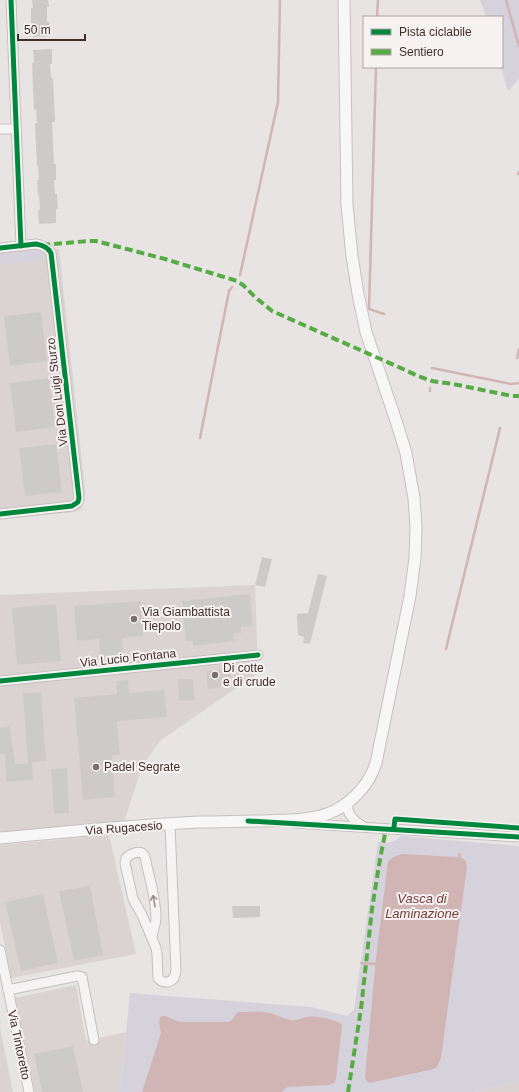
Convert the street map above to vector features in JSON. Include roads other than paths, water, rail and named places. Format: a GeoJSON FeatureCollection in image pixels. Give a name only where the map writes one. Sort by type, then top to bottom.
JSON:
{"type":"FeatureCollection","features":[{"type":"Feature","properties":{"kind":"main road","name":"Via Rugacesio"},"geometry":{"type":"LineString","coordinates":[[0,838],[170,824],[284,820],[315,817],[348,805],[365,785],[376,763],[410,596],[416,558],[415,513],[409,468],[402,438],[366,332],[353,269],[347,205],[344,0]]}},
{"type":"Feature","properties":{"kind":"street"},"geometry":{"type":"LineString","coordinates":[[11,0],[21,246]]}},
{"type":"Feature","properties":{"kind":"street"},"geometry":{"type":"LineString","coordinates":[[0,129],[16,128]]}},
{"type":"Feature","properties":{"kind":"street","name":"Via Don Luigi Sturzo"},"geometry":{"type":"LineString","coordinates":[[0,248],[36,244],[42,245],[49,250],[51,254],[79,500],[72,506],[0,514]]}},
{"type":"Feature","properties":{"kind":"street","name":"Via Lucio Fontana"},"geometry":{"type":"LineString","coordinates":[[0,681],[258,655]]}},
{"type":"Feature","properties":{"kind":"street"},"geometry":{"type":"LineString","coordinates":[[348,805],[352,818],[369,828]]}},
{"type":"Feature","properties":{"kind":"street"},"geometry":{"type":"LineString","coordinates":[[248,821],[519,837]]}},
{"type":"Feature","properties":{"kind":"street"},"geometry":{"type":"LineString","coordinates":[[152,939],[152,931],[156,922],[156,914],[146,862],[142,853],[134,853],[126,858],[125,863],[132,897],[142,915],[152,939],[157,951],[158,978],[161,981],[168,982],[174,978],[176,971],[170,824]]}},
{"type":"Feature","properties":{"kind":"street","name":"Via Tintoretto"},"geometry":{"type":"LineString","coordinates":[[0,950],[29,1092]]}},
{"type":"Feature","properties":{"kind":"street"},"geometry":{"type":"LineString","coordinates":[[8,990],[77,976],[82,977],[94,1040]]}},
{"type":"Feature","properties":{"kind":"water","name":"Vasca di Laminazione"},"geometry":{"type":"Polygon","coordinates":[[[402,854],[456,857],[462,858],[466,861],[467,867],[441,1058],[437,1067],[434,1069],[369,1083],[365,1077],[376,958],[388,862],[394,857],[402,854]]]}},
{"type":"Feature","properties":{"kind":"water"},"geometry":{"type":"Polygon","coordinates":[[[239,1012],[266,1012],[293,1020],[306,1017],[320,1017],[330,1019],[342,1025],[336,1079],[334,1083],[329,1085],[288,1087],[282,1092],[142,1092],[161,1033],[159,1019],[161,1017],[163,1016],[181,1022],[228,1022],[231,1021],[239,1012]]]}},
{"type":"Feature","properties":{"kind":"waterway"},"geometry":{"type":"LineString","coordinates":[[240,275],[278,102],[280,0]]}},
{"type":"Feature","properties":{"kind":"waterway"},"geometry":{"type":"LineString","coordinates":[[377,16],[378,0]]}},
{"type":"Feature","properties":{"kind":"waterway"},"geometry":{"type":"LineString","coordinates":[[506,0],[519,46]]}},
{"type":"Feature","properties":{"kind":"waterway"},"geometry":{"type":"LineString","coordinates":[[376,68],[369,309],[384,314]]}},
{"type":"Feature","properties":{"kind":"waterway"},"geometry":{"type":"LineString","coordinates":[[200,438],[229,291],[232,287]]}},
{"type":"Feature","properties":{"kind":"waterway"},"geometry":{"type":"LineString","coordinates":[[517,358],[519,349]]}},
{"type":"Feature","properties":{"kind":"waterway"},"geometry":{"type":"LineString","coordinates":[[432,368],[511,384],[519,383]]}},
{"type":"Feature","properties":{"kind":"waterway"},"geometry":{"type":"LineString","coordinates":[[446,649],[500,428]]}},
{"type":"Feature","properties":{"kind":"waterway"},"geometry":{"type":"LineString","coordinates":[[459,858],[460,854]]}},
{"type":"Feature","properties":{"kind":"waterway"},"geometry":{"type":"LineString","coordinates":[[361,963],[375,964]]}},
{"type":"Feature","properties":{"kind":"place","name":"Via Giambattista Tiepolo"},"geometry":{"type":"Point","coordinates":[134,619]}},
{"type":"Feature","properties":{"kind":"place","name":"Di cotte e di crude"},"geometry":{"type":"Point","coordinates":[215,675]}},
{"type":"Feature","properties":{"kind":"place","name":"Padel Segrate"},"geometry":{"type":"Point","coordinates":[96,767]}}]}
